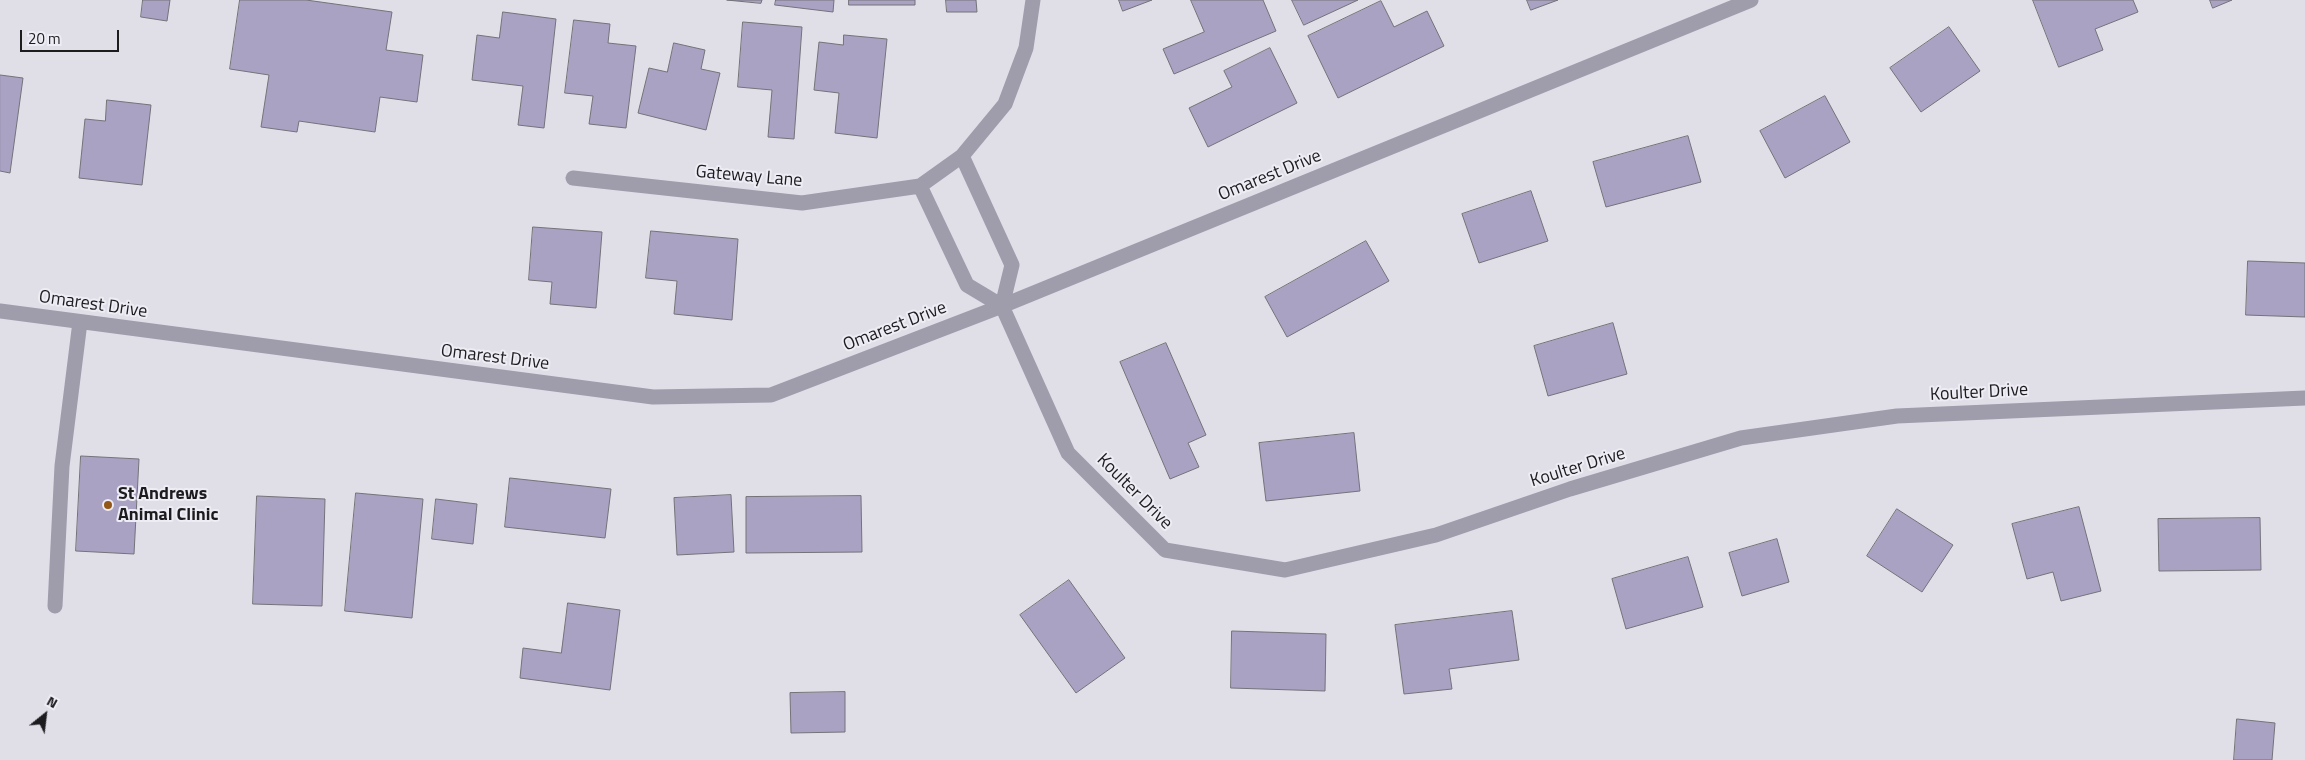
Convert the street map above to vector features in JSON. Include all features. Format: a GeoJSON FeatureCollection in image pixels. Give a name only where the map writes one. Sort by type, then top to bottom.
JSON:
{"type":"FeatureCollection","features":[{"type":"Feature","properties":{"kind":"street","name":"Gateway Lane"},"geometry":{"type":"LineString","coordinates":[[574,178],[802,203],[920,186],[962,156],[1005,104],[1026,48],[1033,0]]}},
{"type":"Feature","properties":{"kind":"street","name":"Omarest Drive"},"geometry":{"type":"LineString","coordinates":[[0,312],[653,398],[771,395],[1002,306],[1715,7],[1751,0]]}},
{"type":"Feature","properties":{"kind":"street"},"geometry":{"type":"LineString","coordinates":[[920,186],[967,285],[1002,306],[1012,265],[962,156]]}},
{"type":"Feature","properties":{"kind":"street","name":"Koulter Drive"},"geometry":{"type":"LineString","coordinates":[[1002,306],[1068,453],[1165,550],[1285,570],[1436,535],[1570,489],[1741,438],[1897,416],[2305,398]]}},
{"type":"Feature","properties":{"kind":"street"},"geometry":{"type":"LineString","coordinates":[[55,606],[62,466],[80,322]]}},
{"type":"Feature","properties":{"kind":"building"},"geometry":{"type":"Polygon","coordinates":[[[143,0],[170,0],[167,21],[141,17],[143,0]]]}},
{"type":"Feature","properties":{"kind":"building"},"geometry":{"type":"Polygon","coordinates":[[[240,0],[306,0],[392,12],[386,50],[423,55],[417,102],[380,97],[375,132],[299,121],[297,132],[261,127],[269,75],[230,69],[240,0]]]}},
{"type":"Feature","properties":{"kind":"building"},"geometry":{"type":"Polygon","coordinates":[[[727,0],[762,0],[761,3],[727,0]]]}},
{"type":"Feature","properties":{"kind":"building"},"geometry":{"type":"Polygon","coordinates":[[[776,0],[834,0],[833,12],[775,5],[776,0]]]}},
{"type":"Feature","properties":{"kind":"building"},"geometry":{"type":"Polygon","coordinates":[[[849,0],[915,0],[915,5],[849,5],[849,0]]]}},
{"type":"Feature","properties":{"kind":"building"},"geometry":{"type":"Polygon","coordinates":[[[946,0],[976,0],[977,12],[947,12],[946,0]]]}},
{"type":"Feature","properties":{"kind":"building"},"geometry":{"type":"Polygon","coordinates":[[[1119,0],[1152,0],[1123,11],[1119,0]]]}},
{"type":"Feature","properties":{"kind":"building"},"geometry":{"type":"Polygon","coordinates":[[[1191,0],[1263,0],[1276,31],[1174,74],[1163,49],[1204,32],[1191,0]]]}},
{"type":"Feature","properties":{"kind":"building"},"geometry":{"type":"Polygon","coordinates":[[[1292,0],[1358,0],[1304,25],[1292,0]]]}},
{"type":"Feature","properties":{"kind":"building"},"geometry":{"type":"Polygon","coordinates":[[[1527,0],[1558,0],[1531,10],[1527,0]]]}},
{"type":"Feature","properties":{"kind":"building"},"geometry":{"type":"Polygon","coordinates":[[[2033,0],[2133,0],[2138,12],[2095,29],[2103,50],[2059,67],[2033,0]]]}},
{"type":"Feature","properties":{"kind":"building"},"geometry":{"type":"Polygon","coordinates":[[[2210,0],[2232,0],[2213,8],[2210,0]]]}},
{"type":"Feature","properties":{"kind":"building"},"geometry":{"type":"Polygon","coordinates":[[[1381,1],[1394,27],[1427,11],[1444,46],[1338,98],[1308,36],[1381,1]]]}},
{"type":"Feature","properties":{"kind":"building"},"geometry":{"type":"Polygon","coordinates":[[[503,12],[556,19],[544,128],[518,125],[523,86],[472,80],[477,35],[499,38],[503,12]]]}},
{"type":"Feature","properties":{"kind":"building"},"geometry":{"type":"Polygon","coordinates":[[[574,20],[610,24],[608,43],[636,46],[626,128],[589,124],[593,96],[565,93],[574,20]]]}},
{"type":"Feature","properties":{"kind":"building"},"geometry":{"type":"Polygon","coordinates":[[[743,22],[802,27],[794,139],[768,137],[772,90],[738,87],[743,22]]]}},
{"type":"Feature","properties":{"kind":"building"},"geometry":{"type":"Polygon","coordinates":[[[1949,27],[1980,71],[1921,112],[1890,68],[1949,27]]]}},
{"type":"Feature","properties":{"kind":"building"},"geometry":{"type":"Polygon","coordinates":[[[844,35],[887,39],[877,138],[835,133],[839,93],[814,90],[819,42],[843,45],[844,35]]]}},
{"type":"Feature","properties":{"kind":"building"},"geometry":{"type":"Polygon","coordinates":[[[674,43],[705,50],[701,69],[720,73],[706,130],[638,113],[649,68],[667,72],[674,43]]]}},
{"type":"Feature","properties":{"kind":"building"},"geometry":{"type":"Polygon","coordinates":[[[1270,48],[1297,103],[1208,147],[1189,108],[1232,87],[1224,71],[1270,48]]]}},
{"type":"Feature","properties":{"kind":"building"},"geometry":{"type":"Polygon","coordinates":[[[0,75],[23,78],[10,173],[0,171],[0,75]]]}},
{"type":"Feature","properties":{"kind":"building"},"geometry":{"type":"Polygon","coordinates":[[[1825,96],[1850,142],[1785,178],[1760,131],[1825,96]]]}},
{"type":"Feature","properties":{"kind":"building"},"geometry":{"type":"Polygon","coordinates":[[[107,100],[151,105],[142,185],[79,178],[85,119],[105,121],[107,100]]]}},
{"type":"Feature","properties":{"kind":"building"},"geometry":{"type":"Polygon","coordinates":[[[1688,136],[1701,182],[1606,207],[1593,162],[1688,136]]]}},
{"type":"Feature","properties":{"kind":"building"},"geometry":{"type":"Polygon","coordinates":[[[1531,191],[1548,241],[1479,263],[1462,214],[1531,191]]]}},
{"type":"Feature","properties":{"kind":"building"},"geometry":{"type":"Polygon","coordinates":[[[533,227],[602,232],[596,308],[550,304],[552,282],[529,280],[533,227]]]}},
{"type":"Feature","properties":{"kind":"building"},"geometry":{"type":"Polygon","coordinates":[[[651,231],[738,239],[732,320],[674,314],[677,281],[646,278],[651,231]]]}},
{"type":"Feature","properties":{"kind":"building"},"geometry":{"type":"Polygon","coordinates":[[[1366,241],[1389,281],[1287,337],[1265,297],[1366,241]]]}},
{"type":"Feature","properties":{"kind":"building"},"geometry":{"type":"Polygon","coordinates":[[[2248,261],[2305,263],[2305,317],[2246,315],[2248,261]]]}},
{"type":"Feature","properties":{"kind":"building"},"geometry":{"type":"Polygon","coordinates":[[[1613,323],[1627,374],[1548,396],[1534,346],[1613,323]]]}},
{"type":"Feature","properties":{"kind":"building"},"geometry":{"type":"Polygon","coordinates":[[[1166,343],[1206,435],[1188,443],[1199,467],[1170,479],[1120,362],[1166,343]]]}},
{"type":"Feature","properties":{"kind":"building"},"geometry":{"type":"Polygon","coordinates":[[[1354,433],[1360,491],[1266,501],[1259,443],[1354,433]]]}},
{"type":"Feature","properties":{"kind":"building","name":"St Andrews Animal Clinic"},"geometry":{"type":"Polygon","coordinates":[[[81,456],[139,459],[134,554],[76,551],[81,456]]]}},
{"type":"Feature","properties":{"kind":"building"},"geometry":{"type":"Polygon","coordinates":[[[510,478],[611,489],[605,538],[505,527],[510,478]]]}},
{"type":"Feature","properties":{"kind":"building"},"geometry":{"type":"Polygon","coordinates":[[[356,493],[423,499],[412,618],[345,611],[356,493]]]}},
{"type":"Feature","properties":{"kind":"building"},"geometry":{"type":"Polygon","coordinates":[[[731,495],[734,552],[677,555],[674,498],[731,495]]]}},
{"type":"Feature","properties":{"kind":"building"},"geometry":{"type":"Polygon","coordinates":[[[257,496],[325,499],[322,606],[253,604],[257,496]]]}},
{"type":"Feature","properties":{"kind":"building"},"geometry":{"type":"Polygon","coordinates":[[[861,496],[862,552],[746,553],[746,497],[861,496]]]}},
{"type":"Feature","properties":{"kind":"building"},"geometry":{"type":"Polygon","coordinates":[[[436,499],[477,504],[473,544],[432,539],[436,499]]]}},
{"type":"Feature","properties":{"kind":"building"},"geometry":{"type":"Polygon","coordinates":[[[2079,507],[2101,591],[2061,601],[2053,572],[2027,579],[2012,524],[2079,507]]]}},
{"type":"Feature","properties":{"kind":"building"},"geometry":{"type":"Polygon","coordinates":[[[1897,509],[1953,545],[1922,592],[1867,556],[1897,509]]]}},
{"type":"Feature","properties":{"kind":"building"},"geometry":{"type":"Polygon","coordinates":[[[2260,518],[2261,570],[2159,571],[2158,519],[2260,518]]]}},
{"type":"Feature","properties":{"kind":"building"},"geometry":{"type":"Polygon","coordinates":[[[1777,539],[1789,582],[1742,596],[1729,553],[1777,539]]]}},
{"type":"Feature","properties":{"kind":"building"},"geometry":{"type":"Polygon","coordinates":[[[1688,557],[1703,607],[1626,629],[1612,579],[1688,557]]]}},
{"type":"Feature","properties":{"kind":"building"},"geometry":{"type":"Polygon","coordinates":[[[1069,580],[1125,658],[1076,693],[1020,615],[1069,580]]]}},
{"type":"Feature","properties":{"kind":"building"},"geometry":{"type":"Polygon","coordinates":[[[568,603],[620,610],[610,690],[520,678],[523,648],[561,653],[568,603]]]}},
{"type":"Feature","properties":{"kind":"building"},"geometry":{"type":"Polygon","coordinates":[[[1512,611],[1519,660],[1449,669],[1452,689],[1404,694],[1395,625],[1512,611]]]}},
{"type":"Feature","properties":{"kind":"building"},"geometry":{"type":"Polygon","coordinates":[[[1232,631],[1326,634],[1325,691],[1231,688],[1232,631]]]}},
{"type":"Feature","properties":{"kind":"building"},"geometry":{"type":"Polygon","coordinates":[[[845,692],[845,732],[791,733],[790,693],[845,692]]]}},
{"type":"Feature","properties":{"kind":"building"},"geometry":{"type":"Polygon","coordinates":[[[2237,719],[2275,723],[2272,760],[2234,760],[2237,719]]]}},
{"type":"Feature","properties":{"kind":"place","name":"St Andrews Animal Clinic"},"geometry":{"type":"Point","coordinates":[108,505]}}]}
